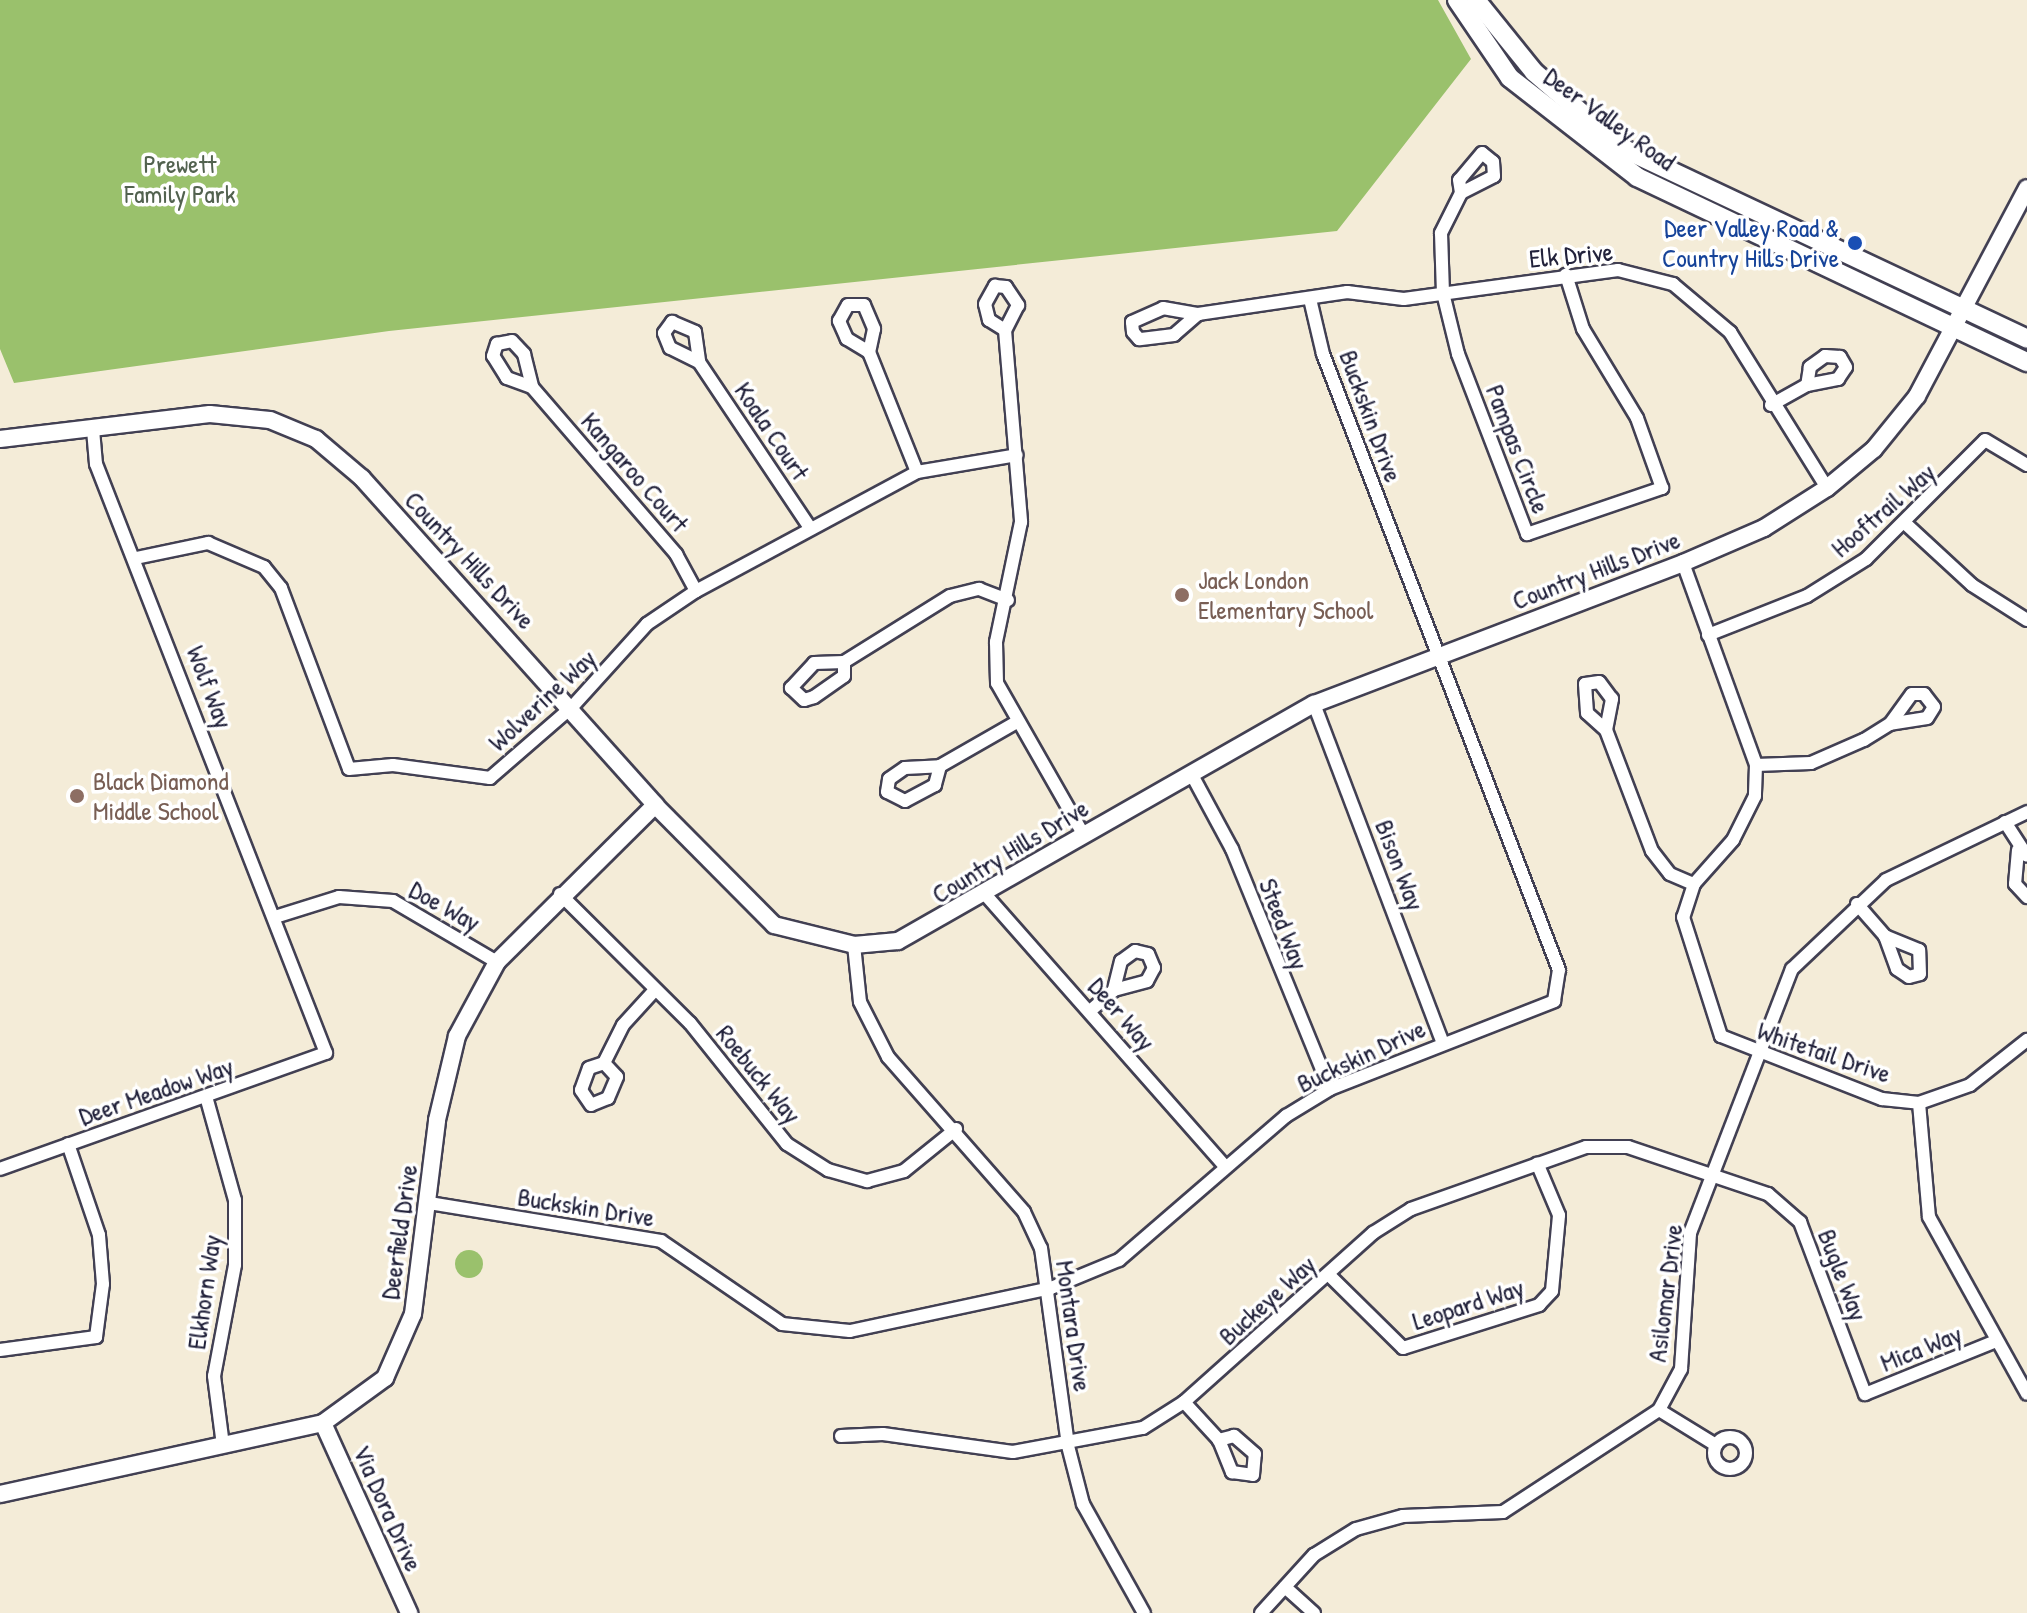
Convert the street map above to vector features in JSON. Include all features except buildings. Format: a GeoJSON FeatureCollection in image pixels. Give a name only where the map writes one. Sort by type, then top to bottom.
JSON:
{"type":"FeatureCollection","features":[{"type":"Feature","properties":{"kind":"main road","name":"Deer Valley Road"},"geometry":{"type":"LineString","coordinates":[[1457,0],[1510,78],[1637,177],[2027,362]]}},
{"type":"Feature","properties":{"kind":"main road","name":"Deer Valley Road"},"geometry":{"type":"LineString","coordinates":[[1476,0],[1534,72],[1622,148],[2027,339]]}},
{"type":"Feature","properties":{"kind":"street","name":"Country Hills Drive"},"geometry":{"type":"LineString","coordinates":[[0,439],[210,414],[270,420],[316,439],[362,478],[572,707],[655,805],[774,925],[854,945],[898,941],[1083,834],[1193,777],[1314,704],[1683,563],[1764,528],[1827,488],[1897,424],[1954,330],[2027,188]]}},
{"type":"Feature","properties":{"kind":"street"},"geometry":{"type":"LineString","coordinates":[[1443,293],[1441,233],[1461,193]]}},
{"type":"Feature","properties":{"kind":"street","name":"Elk Drive"},"geometry":{"type":"LineString","coordinates":[[1198,314],[1347,292],[1404,299],[1618,270],[1673,284],[1730,332],[1771,405],[1827,488]]}},
{"type":"Feature","properties":{"kind":"street","name":"Pampas Circle"},"geometry":{"type":"LineString","coordinates":[[1443,293],[1458,354],[1527,534],[1662,488],[1637,418],[1583,329],[1566,275]]}},
{"type":"Feature","properties":{"kind":"street","name":"Buckskin Drive"},"geometry":{"type":"LineString","coordinates":[[429,1203],[661,1241],[782,1324],[850,1331],[1051,1288],[1119,1260],[1225,1166],[1330,1089],[1554,1001],[1560,985],[1323,354],[1310,299]]}},
{"type":"Feature","properties":{"kind":"street"},"geometry":{"type":"LineString","coordinates":[[1163,308],[1198,314],[1174,335],[1139,339],[1133,332],[1132,322],[1163,308]]}},
{"type":"Feature","properties":{"kind":"street"},"geometry":{"type":"LineString","coordinates":[[1005,330],[1017,455],[1020,543],[995,664],[1015,723],[1083,834]]}},
{"type":"Feature","properties":{"kind":"street"},"geometry":{"type":"LineString","coordinates":[[869,352],[917,472]]}},
{"type":"Feature","properties":{"kind":"street","name":"Koala Court"},"geometry":{"type":"LineString","coordinates":[[699,362],[808,525]]}},
{"type":"Feature","properties":{"kind":"street"},"geometry":{"type":"LineString","coordinates":[[1771,405],[1807,385]]}},
{"type":"Feature","properties":{"kind":"street","name":"Kangaroo Court"},"geometry":{"type":"LineString","coordinates":[[532,387],[676,554],[696,591]]}},
{"type":"Feature","properties":{"kind":"street","name":"Wolf Way"},"geometry":{"type":"LineString","coordinates":[[93,427],[96,464],[136,558],[326,1053]]}},
{"type":"Feature","properties":{"kind":"street","name":"Hooftrail Way"},"geometry":{"type":"LineString","coordinates":[[1708,635],[1807,596],[1907,525],[1985,440],[2027,465]]}},
{"type":"Feature","properties":{"kind":"street","name":"Wolverine Way"},"geometry":{"type":"LineString","coordinates":[[136,558],[208,543],[264,567],[281,588],[349,769],[393,765],[490,778],[572,707],[647,624],[696,591],[808,525],[917,472],[1017,455]]}},
{"type":"Feature","properties":{"kind":"street"},"geometry":{"type":"LineString","coordinates":[[1907,525],[1972,585],[2027,620]]}},
{"type":"Feature","properties":{"kind":"street","name":"Whitetail Drive"},"geometry":{"type":"LineString","coordinates":[[1683,563],[1756,765],[1755,796],[1745,818],[1694,884],[1683,917],[1690,956],[1721,1036],[1754,1053],[1882,1099],[1919,1103],[1970,1085],[2027,1040]]}},
{"type":"Feature","properties":{"kind":"street"},"geometry":{"type":"LineString","coordinates":[[844,662],[964,590],[1008,600]]}},
{"type":"Feature","properties":{"kind":"street","name":"Bison Way"},"geometry":{"type":"LineString","coordinates":[[1314,704],[1443,1043]]}},
{"type":"Feature","properties":{"kind":"street"},"geometry":{"type":"LineString","coordinates":[[940,766],[1015,723]]}},
{"type":"Feature","properties":{"kind":"street"},"geometry":{"type":"LineString","coordinates":[[1756,765],[1811,763],[1890,724]]}},
{"type":"Feature","properties":{"kind":"street"},"geometry":{"type":"LineString","coordinates":[[1606,730],[1652,851],[1670,874],[1694,884]]}},
{"type":"Feature","properties":{"kind":"street","name":"Steed Way"},"geometry":{"type":"LineString","coordinates":[[1193,777],[1232,849],[1330,1089]]}},
{"type":"Feature","properties":{"kind":"street","name":"Deerfield Drive"},"geometry":{"type":"LineString","coordinates":[[0,1494],[323,1423],[385,1378],[413,1314],[437,1120],[457,1036],[497,962],[560,894],[655,805]]}},
{"type":"Feature","properties":{"kind":"street","name":"Asilomar Drive"},"geometry":{"type":"LineString","coordinates":[[1261,1613],[1314,1555],[1356,1529],[1524,1503],[1659,1410],[1681,1369],[1690,1233],[1754,1053],[1792,969],[1857,904],[1886,880],[2027,812]]}},
{"type":"Feature","properties":{"kind":"street"},"geometry":{"type":"LineString","coordinates":[[2005,822],[2022,853],[2015,884],[2027,897]]}},
{"type":"Feature","properties":{"kind":"street","name":"Deer Way"},"geometry":{"type":"LineString","coordinates":[[984,893],[1225,1166]]}},
{"type":"Feature","properties":{"kind":"street","name":"Roebuck Way"},"geometry":{"type":"LineString","coordinates":[[560,894],[655,990],[787,1144],[828,1170],[867,1181],[904,1171],[956,1129]]}},
{"type":"Feature","properties":{"kind":"street","name":"Doe Way"},"geometry":{"type":"LineString","coordinates":[[275,917],[339,897],[393,901],[497,962]]}},
{"type":"Feature","properties":{"kind":"street"},"geometry":{"type":"LineString","coordinates":[[1857,904],[1885,936]]}},
{"type":"Feature","properties":{"kind":"street","name":"Montara Drive"},"geometry":{"type":"LineString","coordinates":[[854,945],[860,1002],[888,1057],[956,1129],[1024,1212],[1051,1288],[1068,1446],[1083,1504],[1144,1613]]}},
{"type":"Feature","properties":{"kind":"street"},"geometry":{"type":"LineString","coordinates":[[604,1063],[623,1025],[655,990]]}},
{"type":"Feature","properties":{"kind":"street"},"geometry":{"type":"LineString","coordinates":[[1090,1011],[1114,990]]}},
{"type":"Feature","properties":{"kind":"street","name":"Deer Meadow Way"},"geometry":{"type":"LineString","coordinates":[[0,1169],[207,1100],[326,1053]]}},
{"type":"Feature","properties":{"kind":"street","name":"Elkhorn Way"},"geometry":{"type":"LineString","coordinates":[[207,1100],[235,1200],[235,1265],[214,1376],[223,1445]]}},
{"type":"Feature","properties":{"kind":"street"},"geometry":{"type":"LineString","coordinates":[[1919,1103],[1929,1217],[1994,1342],[2027,1394]]}},
{"type":"Feature","properties":{"kind":"street"},"geometry":{"type":"LineString","coordinates":[[0,1350],[96,1337],[103,1284],[99,1235],[68,1144]]}},
{"type":"Feature","properties":{"kind":"street","name":"Buckeye Way"},"geometry":{"type":"LineString","coordinates":[[841,1436],[883,1434],[1013,1452],[1068,1446],[1143,1428],[1184,1402],[1329,1275],[1411,1209],[1586,1147],[1628,1147],[1712,1172]]}},
{"type":"Feature","properties":{"kind":"street","name":"Leopard Way"},"geometry":{"type":"LineString","coordinates":[[1329,1275],[1403,1348],[1539,1305],[1552,1291],[1559,1215],[1537,1163]]}},
{"type":"Feature","properties":{"kind":"street","name":"Bugle Way"},"geometry":{"type":"LineString","coordinates":[[1712,1172],[1768,1194],[1800,1222],[1865,1394]]}},
{"type":"Feature","properties":{"kind":"street","name":"Mica Way"},"geometry":{"type":"LineString","coordinates":[[1865,1394],[1994,1342]]}},
{"type":"Feature","properties":{"kind":"street"},"geometry":{"type":"LineString","coordinates":[[1184,1402],[1219,1440]]}},
{"type":"Feature","properties":{"kind":"street"},"geometry":{"type":"LineString","coordinates":[[1659,1410],[1716,1445]]}},
{"type":"Feature","properties":{"kind":"street","name":"Via Dora Drive"},"geometry":{"type":"LineString","coordinates":[[323,1423],[409,1613]]}},
{"type":"Feature","properties":{"kind":"street"},"geometry":{"type":"LineString","coordinates":[[1285,1587],[1314,1613]]}},
{"type":"Feature","properties":{"kind":"green space","name":"Prewett Family Park"},"geometry":{"type":"Polygon","coordinates":[[[0,0],[1438,0],[1471,59],[1337,231],[389,331],[14,383],[0,349],[0,0]]]}},
{"type":"Feature","properties":{"kind":"green space"},"geometry":{"type":"Polygon","coordinates":[[[469,1250],[479,1254],[483,1264],[479,1274],[469,1278],[459,1274],[455,1264],[459,1254],[469,1250]]]}},
{"type":"Feature","properties":{"kind":"place","name":"Deer Valley Road & Country Hills Drive"},"geometry":{"type":"Point","coordinates":[1855,243]}},
{"type":"Feature","properties":{"kind":"place","name":"Jack London Elementary School"},"geometry":{"type":"Point","coordinates":[1182,595]}},
{"type":"Feature","properties":{"kind":"place","name":"Black Diamond Middle School"},"geometry":{"type":"Point","coordinates":[77,796]}}]}
